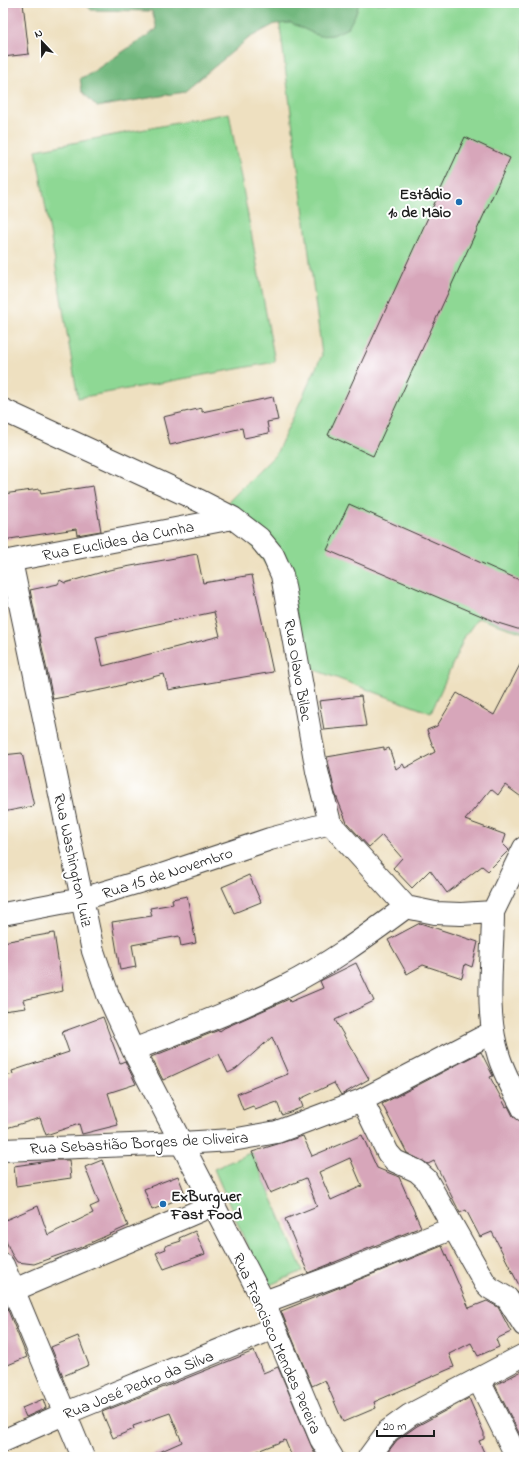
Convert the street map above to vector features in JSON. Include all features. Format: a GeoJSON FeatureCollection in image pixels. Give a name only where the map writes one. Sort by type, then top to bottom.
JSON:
{"type":"FeatureCollection","features":[{"type":"Feature","properties":{"kind":"street","name":"Rua Olavo Bilac"},"geometry":{"type":"LineString","coordinates":[[3,410],[200,501],[233,518],[259,538],[273,555],[282,576],[318,771],[330,823],[406,907]]}},
{"type":"Feature","properties":{"kind":"street","name":"Rua Euclides da Cunha"},"geometry":{"type":"LineString","coordinates":[[7,562],[233,518]]}},
{"type":"Feature","properties":{"kind":"street","name":"Rua Washington Luiz"},"geometry":{"type":"LineString","coordinates":[[7,562],[93,951],[108,995],[133,1050],[181,1143]]}},
{"type":"Feature","properties":{"kind":"street","name":"Rua 15 de Novembro"},"geometry":{"type":"LineString","coordinates":[[3,914],[82,899],[162,875],[270,839],[330,823]]}},
{"type":"Feature","properties":{"kind":"street"},"geometry":{"type":"LineString","coordinates":[[524,848],[493,912],[493,951],[490,984],[493,1032],[499,1058],[508,1080],[524,1110]]}},
{"type":"Feature","properties":{"kind":"street"},"geometry":{"type":"LineString","coordinates":[[133,1050],[190,1028],[284,987],[348,950],[406,907],[435,913],[461,914],[493,912]]}},
{"type":"Feature","properties":{"kind":"street","name":"Rua Sebastião Borges de Oliveira"},"geometry":{"type":"LineString","coordinates":[[3,1150],[232,1140],[277,1132],[362,1100],[493,1032]]}},
{"type":"Feature","properties":{"kind":"street"},"geometry":{"type":"LineString","coordinates":[[362,1100],[388,1153],[395,1161],[417,1171],[426,1179],[485,1283],[490,1288],[507,1298],[524,1325]]}},
{"type":"Feature","properties":{"kind":"street","name":"Rua Francisco Mendes Pereira"},"geometry":{"type":"LineString","coordinates":[[181,1143],[264,1302],[321,1439],[332,1457]]}},
{"type":"Feature","properties":{"kind":"street"},"geometry":{"type":"LineString","coordinates":[[14,1290],[213,1205]]}},
{"type":"Feature","properties":{"kind":"street"},"geometry":{"type":"LineString","coordinates":[[264,1302],[453,1228]]}},
{"type":"Feature","properties":{"kind":"street"},"geometry":{"type":"LineString","coordinates":[[3,1265],[66,1413],[83,1457]]}},
{"type":"Feature","properties":{"kind":"street","name":"Rua José Pedro da Silva"},"geometry":{"type":"LineString","coordinates":[[3,1441],[66,1413],[274,1328]]}},
{"type":"Feature","properties":{"kind":"street"},"geometry":{"type":"LineString","coordinates":[[372,1455],[388,1431],[410,1415],[524,1355]]}},
{"type":"Feature","properties":{"kind":"street"},"geometry":{"type":"LineString","coordinates":[[478,1379],[517,1457]]}},
{"type":"Feature","properties":{"kind":"green space"},"geometry":{"type":"Polygon","coordinates":[[[85,3],[359,3],[356,13],[348,28],[333,35],[319,36],[291,23],[275,24],[249,38],[184,92],[97,107],[82,91],[80,78],[88,75],[157,29],[152,11],[91,10],[85,3]]]}},
{"type":"Feature","properties":{"kind":"green space","name":"Estádio 1º de Maio"},"geometry":{"type":"Polygon","coordinates":[[[277,3],[524,3],[524,633],[478,618],[465,636],[431,713],[304,666],[293,602],[224,506],[276,454],[322,355],[277,3]]]}},
{"type":"Feature","properties":{"kind":"green space"},"geometry":{"type":"Polygon","coordinates":[[[229,113],[275,362],[78,398],[36,150],[229,113]]]}},
{"type":"Feature","properties":{"kind":"green space"},"geometry":{"type":"Polygon","coordinates":[[[252,1152],[303,1271],[265,1287],[214,1169],[252,1152]]]}},
{"type":"Feature","properties":{"kind":"building"},"geometry":{"type":"Polygon","coordinates":[[[3,3],[23,3],[29,54],[3,57],[3,3]]]}},
{"type":"Feature","properties":{"kind":"building"},"geometry":{"type":"Polygon","coordinates":[[[465,137],[510,158],[373,456],[328,435],[465,137]]]}},
{"type":"Feature","properties":{"kind":"building"},"geometry":{"type":"Polygon","coordinates":[[[273,397],[278,420],[267,422],[269,433],[244,438],[242,428],[170,445],[163,417],[202,408],[202,412],[273,397]]]}},
{"type":"Feature","properties":{"kind":"building"},"geometry":{"type":"Polygon","coordinates":[[[93,486],[101,531],[77,535],[76,529],[3,540],[3,494],[40,489],[41,494],[93,486]]]}},
{"type":"Feature","properties":{"kind":"building"},"geometry":{"type":"Polygon","coordinates":[[[349,504],[524,582],[524,631],[498,623],[327,550],[349,504]]]}},
{"type":"Feature","properties":{"kind":"building"},"geometry":{"type":"Polygon","coordinates":[[[197,554],[203,583],[252,575],[273,672],[168,690],[164,674],[107,689],[53,699],[30,590],[58,584],[60,580],[65,583],[109,570],[197,554]],[[214,612],[96,637],[103,666],[220,636],[214,612]]]}},
{"type":"Feature","properties":{"kind":"building"},"geometry":{"type":"Polygon","coordinates":[[[524,657],[524,799],[505,785],[498,795],[491,789],[465,820],[506,835],[503,844],[509,850],[488,871],[482,866],[447,893],[430,870],[412,888],[393,868],[402,858],[382,835],[369,847],[347,823],[335,793],[327,757],[384,747],[384,750],[389,748],[396,769],[403,764],[405,768],[435,752],[427,730],[437,726],[457,693],[494,715],[524,657]]]}},
{"type":"Feature","properties":{"kind":"building"},"geometry":{"type":"Polygon","coordinates":[[[361,696],[366,726],[324,730],[319,701],[361,696]]]}},
{"type":"Feature","properties":{"kind":"building"},"geometry":{"type":"Polygon","coordinates":[[[22,753],[34,806],[3,812],[3,755],[22,753]]]}},
{"type":"Feature","properties":{"kind":"building"},"geometry":{"type":"Polygon","coordinates":[[[249,875],[261,902],[234,913],[222,887],[249,875]]]}},
{"type":"Feature","properties":{"kind":"building"},"geometry":{"type":"Polygon","coordinates":[[[187,896],[196,943],[181,946],[179,936],[132,945],[136,967],[120,970],[112,922],[152,916],[150,908],[173,904],[172,899],[187,896]]]}},
{"type":"Feature","properties":{"kind":"building"},"geometry":{"type":"Polygon","coordinates":[[[420,923],[478,942],[472,967],[465,964],[462,978],[423,965],[407,974],[388,940],[420,923]]]}},
{"type":"Feature","properties":{"kind":"building"},"geometry":{"type":"Polygon","coordinates":[[[54,933],[63,991],[23,1000],[26,1008],[3,1011],[3,942],[54,933]]]}},
{"type":"Feature","properties":{"kind":"building"},"geometry":{"type":"Polygon","coordinates":[[[356,963],[374,1001],[335,1020],[369,1079],[341,1095],[334,1083],[300,1099],[303,1107],[282,1115],[277,1102],[255,1110],[253,1106],[243,1110],[237,1094],[288,1074],[272,1037],[236,1069],[228,1073],[219,1054],[163,1080],[151,1057],[219,1030],[220,1031],[289,999],[290,1002],[323,988],[320,981],[356,963]]]}},
{"type":"Feature","properties":{"kind":"building"},"geometry":{"type":"Polygon","coordinates":[[[103,1017],[120,1063],[125,1061],[136,1084],[108,1093],[118,1125],[82,1134],[79,1124],[46,1135],[40,1118],[3,1129],[3,1077],[13,1074],[12,1071],[69,1052],[62,1032],[103,1017]]]}},
{"type":"Feature","properties":{"kind":"building"},"geometry":{"type":"Polygon","coordinates":[[[481,1052],[493,1076],[490,1077],[506,1107],[508,1106],[513,1116],[522,1122],[524,1127],[524,1295],[492,1232],[480,1237],[466,1210],[460,1213],[434,1161],[428,1164],[407,1153],[382,1104],[481,1052]]]}},
{"type":"Feature","properties":{"kind":"building"},"geometry":{"type":"Polygon","coordinates":[[[362,1135],[377,1168],[399,1177],[421,1227],[308,1273],[285,1219],[317,1206],[306,1178],[270,1193],[252,1152],[303,1136],[312,1156],[362,1135]],[[350,1158],[319,1172],[331,1200],[362,1186],[350,1158]]]}},
{"type":"Feature","properties":{"kind":"building"},"geometry":{"type":"Polygon","coordinates":[[[56,1160],[69,1160],[71,1178],[16,1186],[14,1166],[56,1160]]]}},
{"type":"Feature","properties":{"kind":"building"},"geometry":{"type":"Polygon","coordinates":[[[102,1160],[128,1226],[79,1248],[34,1264],[17,1262],[11,1253],[3,1234],[3,1221],[38,1206],[48,1235],[93,1213],[90,1207],[99,1203],[85,1167],[102,1160]]]}},
{"type":"Feature","properties":{"kind":"building"},"geometry":{"type":"Polygon","coordinates":[[[178,1176],[186,1196],[152,1210],[144,1189],[178,1176]]]}},
{"type":"Feature","properties":{"kind":"building"},"geometry":{"type":"Polygon","coordinates":[[[195,1231],[205,1254],[164,1269],[156,1253],[166,1249],[165,1246],[181,1241],[179,1238],[195,1231]]]}},
{"type":"Feature","properties":{"kind":"building"},"geometry":{"type":"Polygon","coordinates":[[[442,1246],[469,1308],[487,1301],[498,1307],[511,1332],[496,1339],[499,1347],[478,1356],[471,1343],[449,1354],[454,1367],[374,1402],[376,1408],[343,1422],[325,1380],[312,1386],[281,1311],[442,1246]]]}},
{"type":"Feature","properties":{"kind":"building"},"geometry":{"type":"Polygon","coordinates":[[[3,1298],[27,1357],[3,1367],[3,1298]]]}},
{"type":"Feature","properties":{"kind":"building"},"geometry":{"type":"Polygon","coordinates":[[[78,1336],[89,1365],[63,1376],[51,1347],[78,1336]]]}},
{"type":"Feature","properties":{"kind":"building"},"geometry":{"type":"Polygon","coordinates":[[[254,1351],[263,1373],[278,1367],[316,1457],[292,1457],[285,1440],[243,1457],[148,1457],[182,1442],[170,1413],[133,1426],[134,1429],[113,1438],[102,1412],[254,1351]]]}},
{"type":"Feature","properties":{"kind":"building"},"geometry":{"type":"Polygon","coordinates":[[[524,1370],[524,1443],[495,1385],[524,1370]]]}},
{"type":"Feature","properties":{"kind":"building"},"geometry":{"type":"Polygon","coordinates":[[[469,1398],[484,1433],[484,1439],[479,1441],[486,1457],[384,1457],[397,1440],[417,1426],[469,1398]]]}},
{"type":"Feature","properties":{"kind":"building"},"geometry":{"type":"Polygon","coordinates":[[[43,1399],[46,1408],[26,1417],[22,1408],[43,1399]]]}},
{"type":"Feature","properties":{"kind":"place","name":"Estádio 1º de Maio"},"geometry":{"type":"Point","coordinates":[459,202]}},
{"type":"Feature","properties":{"kind":"place","name":"ExBurguer Fast Food"},"geometry":{"type":"Point","coordinates":[163,1204]}}]}
